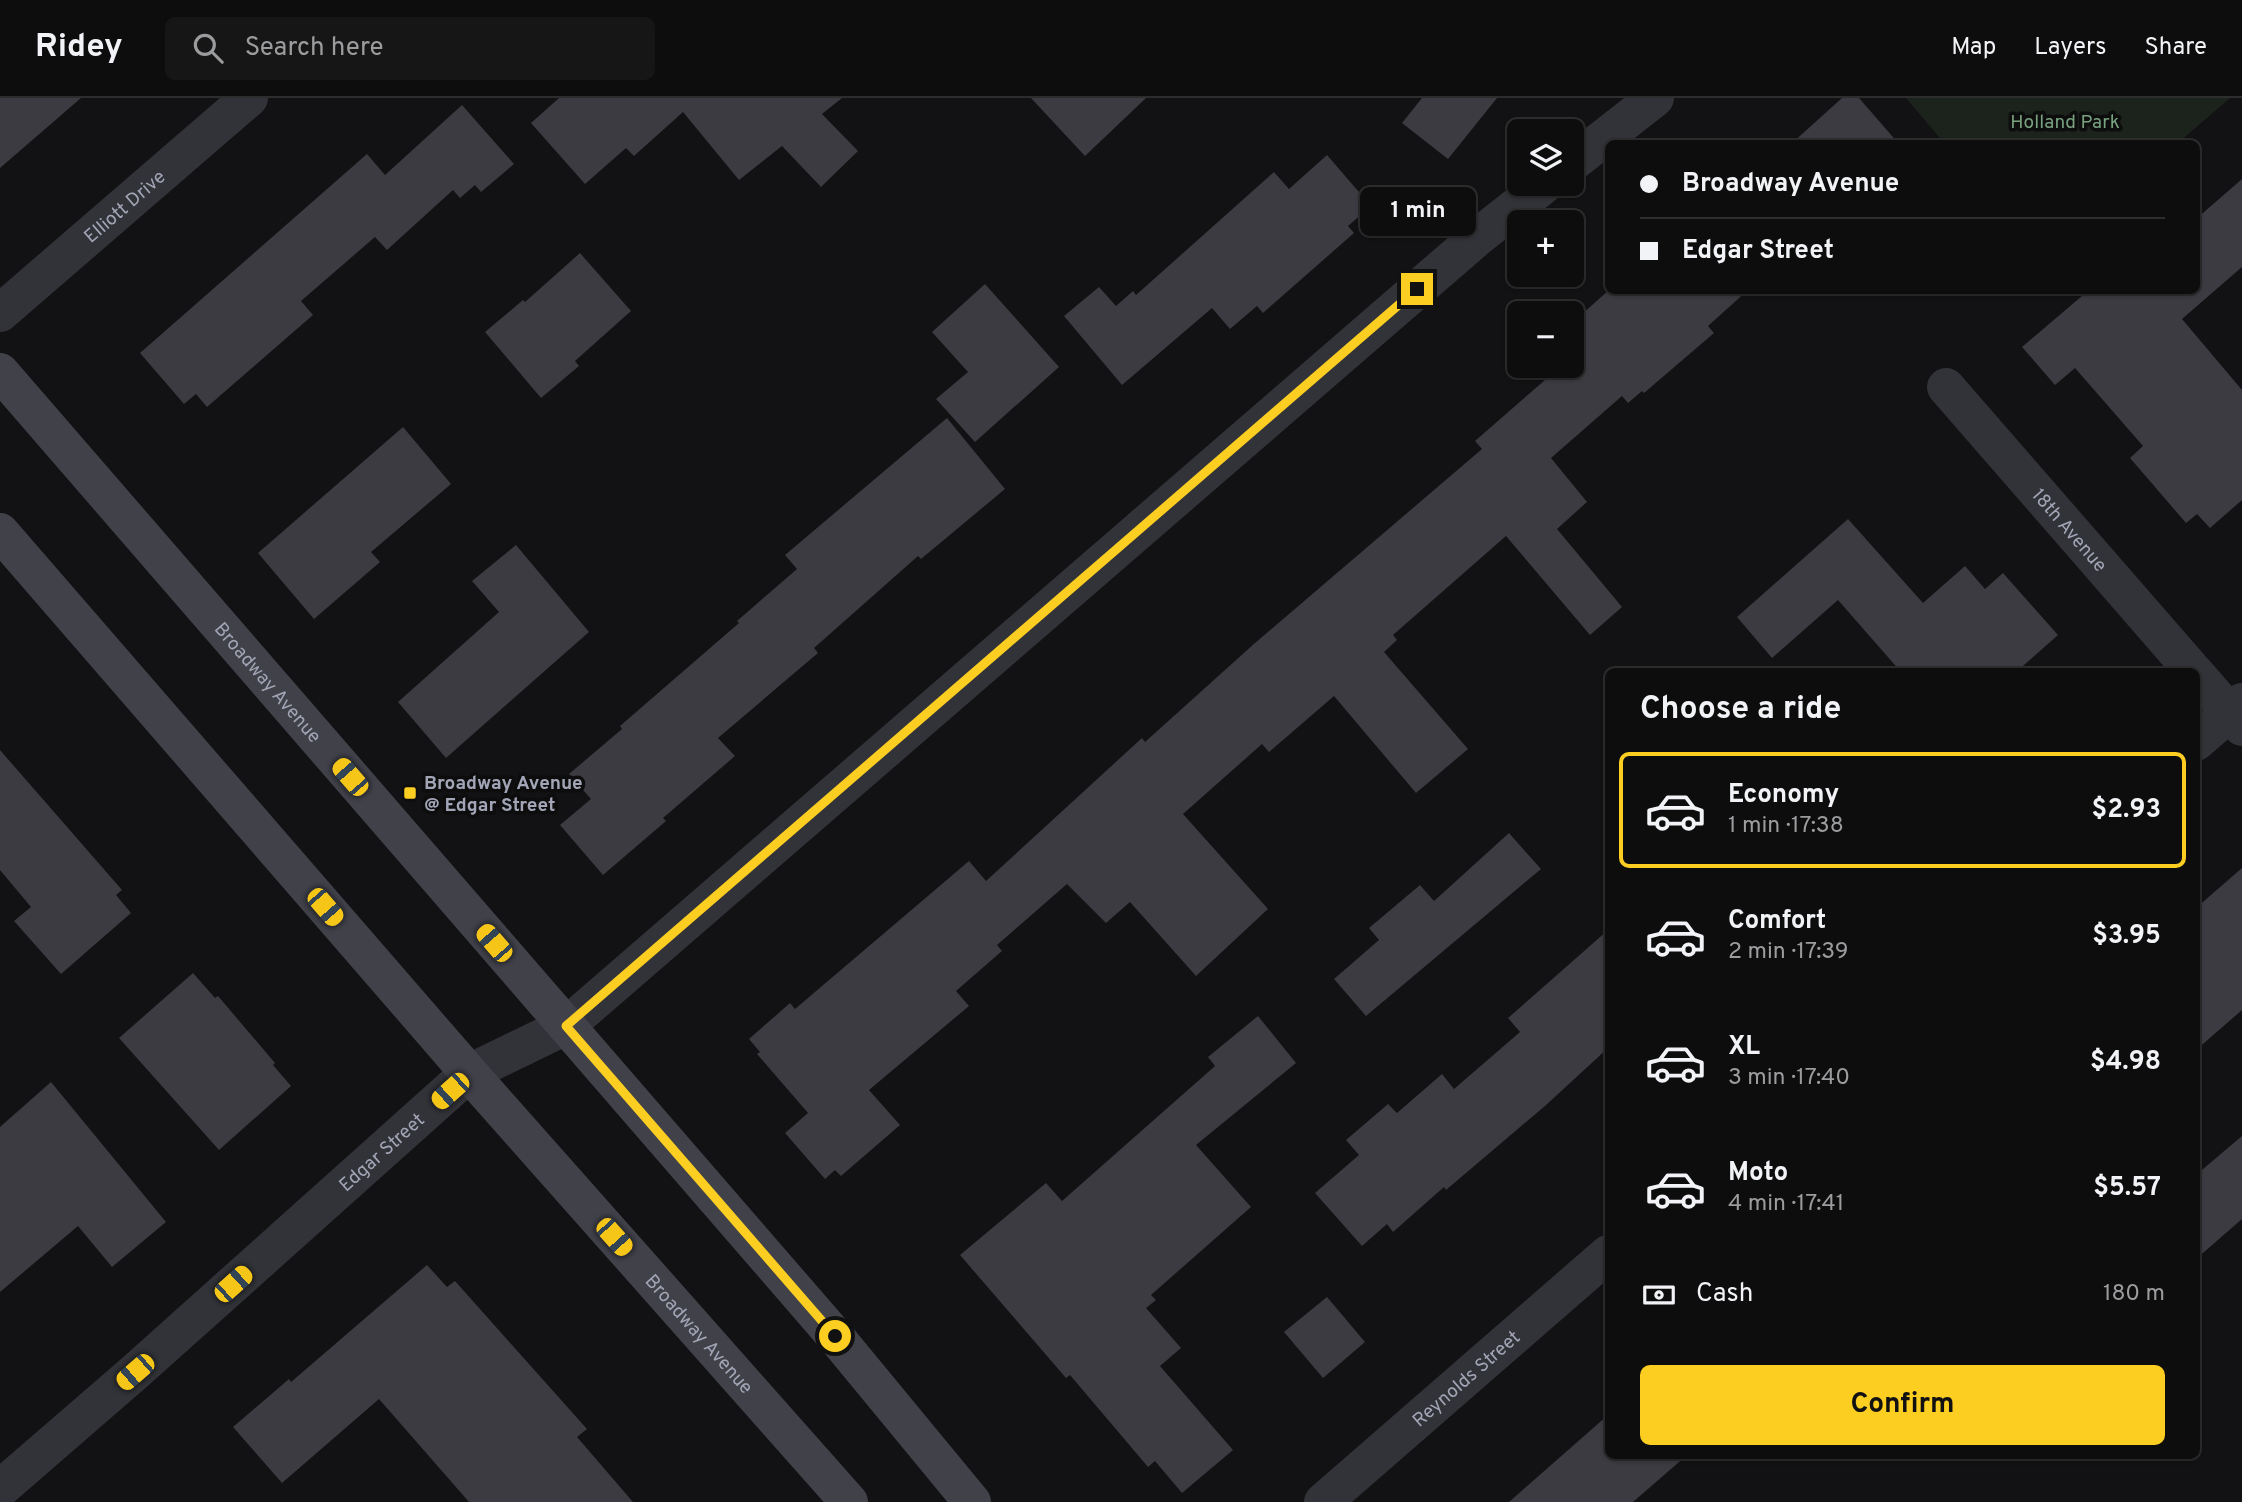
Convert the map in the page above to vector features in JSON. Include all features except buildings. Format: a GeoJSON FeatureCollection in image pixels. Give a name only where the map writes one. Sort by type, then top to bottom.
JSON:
{"type":"FeatureCollection","features":[{"type":"Feature","properties":{"kind":"street","name":"Elliott Drive"},"geometry":{"type":"LineString","coordinates":[[0,313],[249,98]]}},
{"type":"Feature","properties":{"kind":"street"},"geometry":{"type":"LineString","coordinates":[[1584,154],[1655,98]]}},
{"type":"Feature","properties":{"kind":"street","name":"Edgar Street"},"geometry":{"type":"LineString","coordinates":[[0,1489],[469,1073],[566,1026],[1479,236],[1530,196]]}},
{"type":"Feature","properties":{"kind":"street","name":"Broadway Avenue"},"geometry":{"type":"LineString","coordinates":[[0,372],[835,1336],[972,1502]]}},
{"type":"Feature","properties":{"kind":"street","name":"18th Avenue"},"geometry":{"type":"LineString","coordinates":[[1946,387],[2191,668]]}},
{"type":"Feature","properties":{"kind":"street","name":"Broadway Avenue"},"geometry":{"type":"LineString","coordinates":[[0,532],[469,1073],[849,1502]]}},
{"type":"Feature","properties":{"kind":"street","name":"18th Avenue"},"geometry":{"type":"LineString","coordinates":[[2200,678],[2238,714]]}},
{"type":"Feature","properties":{"kind":"street"},"geometry":{"type":"LineString","coordinates":[[2200,739],[2238,714]]}},
{"type":"Feature","properties":{"kind":"street","name":"Reynolds Street"},"geometry":{"type":"LineString","coordinates":[[1323,1502],[1605,1257]]}},
{"type":"Feature","properties":{"kind":"green space","name":"Holland Park"},"geometry":{"type":"Polygon","coordinates":[[[1906,98],[2230,98],[2181,140],[1942,140],[1906,98]]]}},
{"type":"Feature","properties":{"kind":"place","name":"Broadway Avenue @ Edgar Street"},"geometry":{"type":"Point","coordinates":[410,793]}},
{"type":"Feature","properties":{"kind":"route"},"geometry":{"type":"LineString","coordinates":[[835,1336],[566,1026],[1417,289]]}}]}
